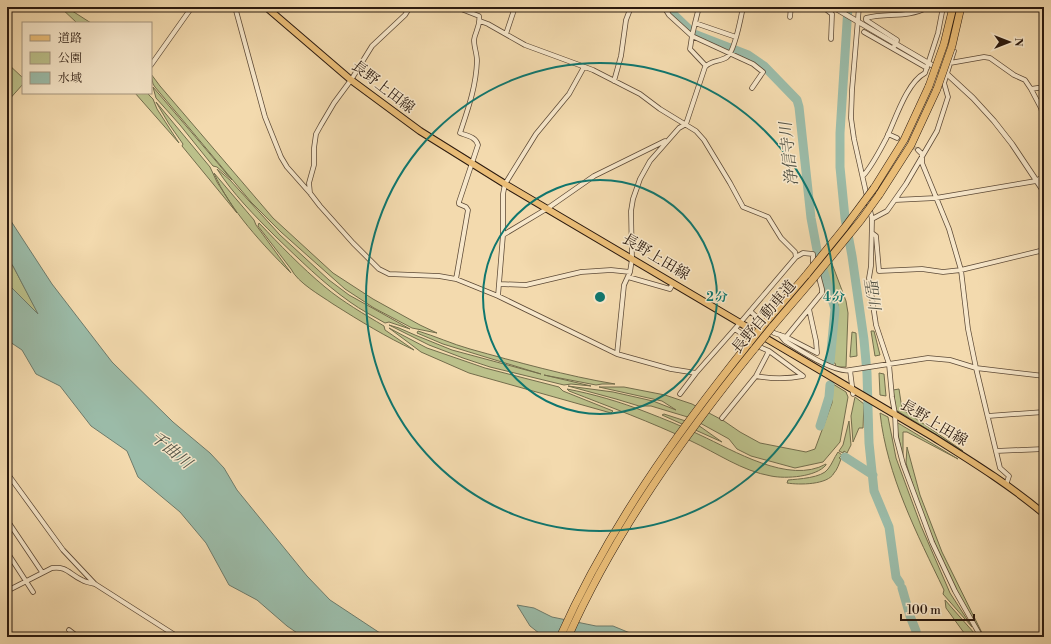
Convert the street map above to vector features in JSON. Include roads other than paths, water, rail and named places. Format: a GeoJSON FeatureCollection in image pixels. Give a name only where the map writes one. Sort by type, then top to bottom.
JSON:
{"type":"FeatureCollection","features":[{"type":"Feature","properties":{"kind":"highway","name":"長野自動車道"},"geometry":{"type":"LineString","coordinates":[[810,276],[874,188],[904,140],[929,86],[944,44],[953,7]]}},
{"type":"Feature","properties":{"kind":"highway","name":"長野自動車道"},"geometry":{"type":"LineString","coordinates":[[560,637],[588,578],[618,526],[665,454],[752,345],[810,276],[861,220],[911,145],[937,89],[952,46],[962,7]]}},
{"type":"Feature","properties":{"kind":"highway","name":"長野自動車道"},"geometry":{"type":"LineString","coordinates":[[568,637],[596,580],[632,518],[705,404]]}},
{"type":"Feature","properties":{"kind":"main road","name":"長野上田線"},"geometry":{"type":"LineString","coordinates":[[266,7],[351,80],[404,120],[505,184],[548,208],[970,460],[1044,514]]}},
{"type":"Feature","properties":{"kind":"street"},"geometry":{"type":"LineString","coordinates":[[152,64],[192,7]]}},
{"type":"Feature","properties":{"kind":"street"},"geometry":{"type":"LineString","coordinates":[[235,7],[260,101],[274,142],[287,167],[353,243],[380,269],[389,274],[440,276],[456,279],[498,296],[617,354],[671,369],[696,373]]}},
{"type":"Feature","properties":{"kind":"street"},"geometry":{"type":"LineString","coordinates":[[310,193],[309,184],[314,165],[316,134],[334,103],[351,80],[372,46],[405,15],[410,7]]}},
{"type":"Feature","properties":{"kind":"street"},"geometry":{"type":"LineString","coordinates":[[456,7],[479,16],[480,21],[475,38],[477,59],[474,89],[460,133],[477,140],[478,148],[459,202],[459,204],[468,208],[468,212],[456,279]]}},
{"type":"Feature","properties":{"kind":"street"},"geometry":{"type":"LineString","coordinates":[[506,34],[515,7]]}},
{"type":"Feature","properties":{"kind":"street"},"geometry":{"type":"LineString","coordinates":[[614,81],[621,56],[626,20],[631,7]]}},
{"type":"Feature","properties":{"kind":"street"},"geometry":{"type":"LineString","coordinates":[[664,7],[669,15],[692,36],[754,64],[763,72],[752,88]]}},
{"type":"Feature","properties":{"kind":"street"},"geometry":{"type":"LineString","coordinates":[[699,7],[690,49],[706,66]]}},
{"type":"Feature","properties":{"kind":"street"},"geometry":{"type":"LineString","coordinates":[[617,354],[624,285],[630,272],[632,259],[632,199],[640,179],[650,161],[679,128],[686,124],[694,97],[706,66],[728,56],[731,53],[740,26],[743,7]]}},
{"type":"Feature","properties":{"kind":"street"},"geometry":{"type":"LineString","coordinates":[[790,16],[791,7]]}},
{"type":"Feature","properties":{"kind":"street"},"geometry":{"type":"LineString","coordinates":[[822,7],[832,14],[832,39]]}},
{"type":"Feature","properties":{"kind":"street"},"geometry":{"type":"LineString","coordinates":[[832,7],[895,46],[947,74],[973,98],[994,121],[1012,144],[1044,192]]}},
{"type":"Feature","properties":{"kind":"street"},"geometry":{"type":"LineString","coordinates":[[859,7],[851,118],[854,139],[872,219],[871,266],[869,278],[876,325],[887,364],[895,414],[896,437],[903,464],[932,542],[955,591],[981,637]]}},
{"type":"Feature","properties":{"kind":"street"},"geometry":{"type":"LineString","coordinates":[[895,46],[897,40],[866,20],[866,18],[876,15],[905,15],[918,12],[928,7]]}},
{"type":"Feature","properties":{"kind":"street"},"geometry":{"type":"LineString","coordinates":[[863,176],[868,170],[888,134],[908,92],[918,77],[925,73],[943,7]]}},
{"type":"Feature","properties":{"kind":"street"},"geometry":{"type":"LineString","coordinates":[[872,219],[887,211],[906,184],[922,154],[937,131],[948,97],[944,83],[950,63],[962,7]]}},
{"type":"Feature","properties":{"kind":"street"},"geometry":{"type":"LineString","coordinates":[[480,21],[530,47],[584,67],[640,94],[660,109],[696,131],[704,140],[743,207],[768,217],[782,238],[795,252],[796,257]]}},
{"type":"Feature","properties":{"kind":"street"},"geometry":{"type":"LineString","coordinates":[[695,23],[736,37]]}},
{"type":"Feature","properties":{"kind":"street"},"geometry":{"type":"LineString","coordinates":[[864,32],[895,46]]}},
{"type":"Feature","properties":{"kind":"street"},"geometry":{"type":"LineString","coordinates":[[950,63],[984,57],[990,58],[1014,75],[1025,80],[1042,108],[1044,119]]}},
{"type":"Feature","properties":{"kind":"street"},"geometry":{"type":"LineString","coordinates":[[498,296],[503,235],[502,194],[505,184],[536,134],[569,94],[584,67]]}},
{"type":"Feature","properties":{"kind":"street"},"geometry":{"type":"LineString","coordinates":[[1031,89],[1044,88]]}},
{"type":"Feature","properties":{"kind":"street"},"geometry":{"type":"LineString","coordinates":[[888,134],[897,138]]}},
{"type":"Feature","properties":{"kind":"street"},"geometry":{"type":"LineString","coordinates":[[503,235],[548,208],[594,176],[668,140]]}},
{"type":"Feature","properties":{"kind":"street"},"geometry":{"type":"LineString","coordinates":[[918,150],[922,154],[922,163],[949,229],[961,270],[968,329],[976,368],[1000,468],[1009,476],[1006,485]]}},
{"type":"Feature","properties":{"kind":"street"},"geometry":{"type":"LineString","coordinates":[[895,200],[936,198],[1036,180],[1044,176]]}},
{"type":"Feature","properties":{"kind":"street"},"geometry":{"type":"LineString","coordinates":[[872,233],[876,236],[879,271],[922,269],[943,272],[961,270],[1044,250]]}},
{"type":"Feature","properties":{"kind":"street"},"geometry":{"type":"LineString","coordinates":[[680,394],[696,373],[796,257],[803,254],[813,254],[813,263],[817,271],[822,293],[786,337]]}},
{"type":"Feature","properties":{"kind":"street"},"geometry":{"type":"LineString","coordinates":[[500,284],[526,285],[581,272],[611,270],[630,272]]}},
{"type":"Feature","properties":{"kind":"street"},"geometry":{"type":"LineString","coordinates":[[628,277],[670,289],[673,283]]}},
{"type":"Feature","properties":{"kind":"street"},"geometry":{"type":"LineString","coordinates":[[750,311],[774,333],[786,337],[817,353],[816,340],[809,309]]}},
{"type":"Feature","properties":{"kind":"street"},"geometry":{"type":"LineString","coordinates":[[735,328],[802,376],[787,379],[756,376]]}},
{"type":"Feature","properties":{"kind":"street"},"geometry":{"type":"LineString","coordinates":[[780,335],[785,341],[834,369],[845,371],[928,358],[941,358],[976,368],[1044,376]]}},
{"type":"Feature","properties":{"kind":"street"},"geometry":{"type":"LineString","coordinates":[[722,418],[756,376],[769,351]]}},
{"type":"Feature","properties":{"kind":"street"},"geometry":{"type":"LineString","coordinates":[[853,369],[854,391]]}},
{"type":"Feature","properties":{"kind":"street"},"geometry":{"type":"LineString","coordinates":[[988,416],[1044,412]]}},
{"type":"Feature","properties":{"kind":"street"},"geometry":{"type":"LineString","coordinates":[[996,451],[1044,449]]}},
{"type":"Feature","properties":{"kind":"street"},"geometry":{"type":"LineString","coordinates":[[7,473],[63,550],[95,584],[178,637]]}},
{"type":"Feature","properties":{"kind":"street"},"geometry":{"type":"LineString","coordinates":[[7,520],[42,572]]}},
{"type":"Feature","properties":{"kind":"street"},"geometry":{"type":"LineString","coordinates":[[7,552],[33,592]]}},
{"type":"Feature","properties":{"kind":"street"},"geometry":{"type":"LineString","coordinates":[[7,562],[12,559]]}},
{"type":"Feature","properties":{"kind":"street"},"geometry":{"type":"LineString","coordinates":[[7,591],[42,572],[60,567],[82,580],[95,584]]}},
{"type":"Feature","properties":{"kind":"street"},"geometry":{"type":"LineString","coordinates":[[69,630],[78,637]]}},
{"type":"Feature","properties":{"kind":"water","name":"千曲川"},"geometry":{"type":"Polygon","coordinates":[[[7,215],[52,284],[112,362],[173,422],[210,453],[224,468],[237,490],[307,576],[330,600],[386,637],[303,637],[287,626],[257,600],[229,585],[206,543],[180,512],[138,477],[127,451],[91,426],[60,386],[36,374],[22,350],[7,340],[7,283],[38,314],[13,266],[7,258],[7,215]]]}},
{"type":"Feature","properties":{"kind":"water"},"geometry":{"type":"Polygon","coordinates":[[[517,605],[534,608],[552,617],[596,626],[613,626],[630,633],[662,637],[544,637],[530,626],[517,605]]]}},
{"type":"Feature","properties":{"kind":"waterway","name":"浄信寺川"},"geometry":{"type":"LineString","coordinates":[[669,7],[672,13],[694,34],[748,55],[764,66],[797,100],[811,218],[817,250],[835,309],[830,362]]}},
{"type":"Feature","properties":{"kind":"waterway","name":"聖川"},"geometry":{"type":"LineString","coordinates":[[848,7],[840,133],[840,167],[845,218],[864,340],[867,373],[869,443],[874,491],[889,527],[896,577],[900,583]]}},
{"type":"Feature","properties":{"kind":"waterway","name":"浄信寺川"},"geometry":{"type":"LineString","coordinates":[[820,426],[829,397],[830,385]]}},
{"type":"Feature","properties":{"kind":"waterway","name":"浄信寺川"},"geometry":{"type":"LineString","coordinates":[[845,457],[873,475]]}},
{"type":"Feature","properties":{"kind":"waterway","name":"聖川"},"geometry":{"type":"LineString","coordinates":[[902,588],[917,637]]}},
{"type":"Feature","properties":{"kind":"tunnel"},"geometry":{"type":"LineString","coordinates":[[897,138],[918,150]]}}]}
